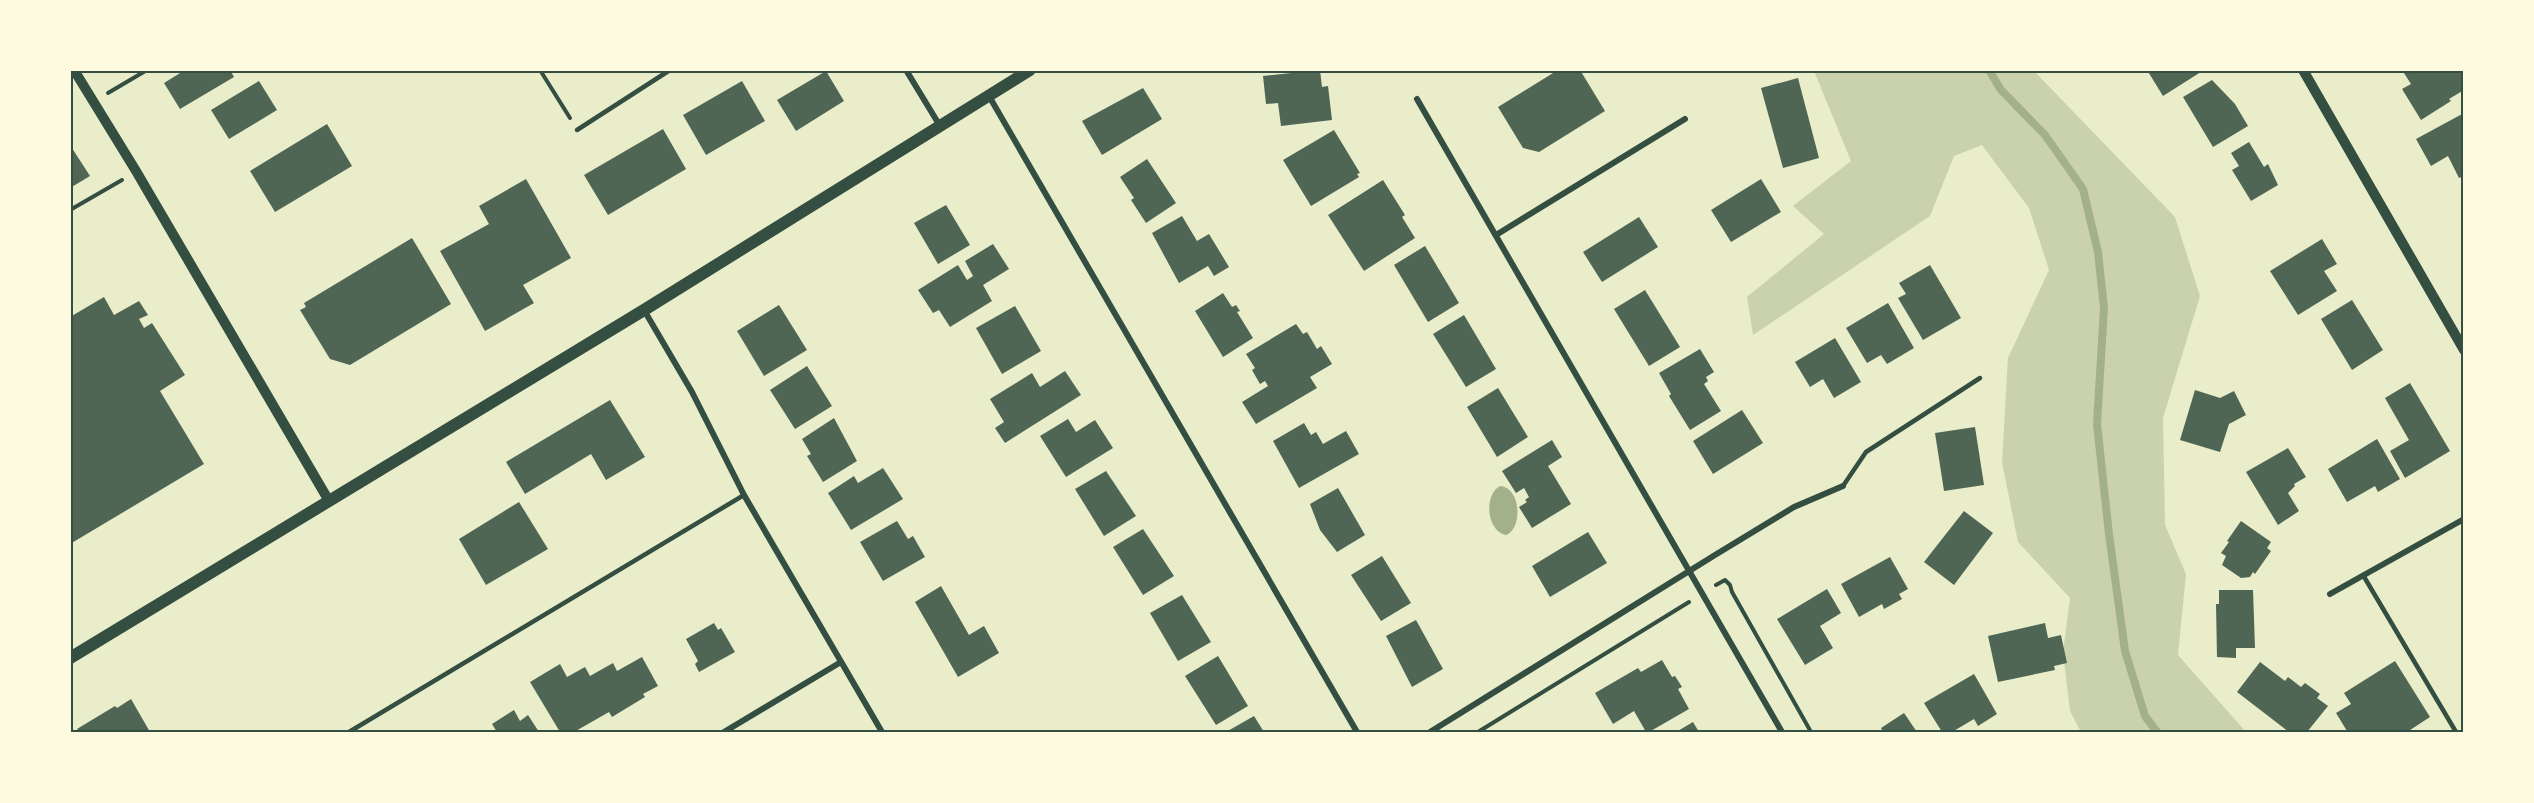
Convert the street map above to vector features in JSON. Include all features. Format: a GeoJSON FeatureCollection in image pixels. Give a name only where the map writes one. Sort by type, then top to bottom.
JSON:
{"type":"FeatureCollection","features":[{"type":"Feature","properties":{"kind":"main road"},"geometry":{"type":"LineString","coordinates":[[70,658],[644,310],[1030,70]]}},
{"type":"Feature","properties":{"kind":"street"},"geometry":{"type":"LineString","coordinates":[[74,70],[136,171],[329,501]]}},
{"type":"Feature","properties":{"kind":"street"},"geometry":{"type":"LineString","coordinates":[[906,70],[940,126]]}},
{"type":"Feature","properties":{"kind":"street"},"geometry":{"type":"LineString","coordinates":[[2303,70],[2463,350]]}},
{"type":"Feature","properties":{"kind":"street"},"geometry":{"type":"LineString","coordinates":[[989,96],[1357,732]]}},
{"type":"Feature","properties":{"kind":"street"},"geometry":{"type":"LineString","coordinates":[[1417,99],[1782,732]]}},
{"type":"Feature","properties":{"kind":"street"},"geometry":{"type":"LineString","coordinates":[[1496,236],[1685,119]]}},
{"type":"Feature","properties":{"kind":"street"},"geometry":{"type":"LineString","coordinates":[[644,310],[692,392],[744,495],[882,732]]}},
{"type":"Feature","properties":{"kind":"street"},"geometry":{"type":"LineString","coordinates":[[1430,732],[1794,507],[1843,486]]}},
{"type":"Feature","properties":{"kind":"street"},"geometry":{"type":"LineString","coordinates":[[2330,594],[2463,519]]}},
{"type":"Feature","properties":{"kind":"street"},"geometry":{"type":"LineString","coordinates":[[723,732],[841,662]]}},
{"type":"Feature","properties":{"kind":"lane"},"geometry":{"type":"LineString","coordinates":[[577,130],[670,70]]}},
{"type":"Feature","properties":{"kind":"lane"},"geometry":{"type":"LineString","coordinates":[[1843,486],[1866,452],[1980,378]]}},
{"type":"Feature","properties":{"kind":"lane"},"geometry":{"type":"LineString","coordinates":[[349,732],[744,495]]}},
{"type":"Feature","properties":{"kind":"lane"},"geometry":{"type":"LineString","coordinates":[[2363,575],[2456,732]]}},
{"type":"Feature","properties":{"kind":"path"},"geometry":{"type":"LineString","coordinates":[[106,94],[147,70]]}},
{"type":"Feature","properties":{"kind":"path"},"geometry":{"type":"LineString","coordinates":[[540,70],[577,130]]}},
{"type":"Feature","properties":{"kind":"path"},"geometry":{"type":"LineString","coordinates":[[70,210],[105,190]]}},
{"type":"Feature","properties":{"kind":"path"},"geometry":{"type":"LineString","coordinates":[[1725,580],[1730,585],[1811,732]]}},
{"type":"Feature","properties":{"kind":"path"},"geometry":{"type":"LineString","coordinates":[[1478,732],[1680,607]]}},
{"type":"Feature","properties":{"kind":"shaded area"},"geometry":{"type":"Polygon","coordinates":[[[1814,71],[2034,71],[2175,217],[2200,296],[2163,418],[2165,525],[2186,574],[2178,655],[2246,732],[2081,732],[2070,711],[2063,652],[2070,598],[2018,542],[2002,462],[2008,358],[2049,270],[2029,208],[1982,145],[1954,156],[1930,216],[1753,335],[1747,297],[1824,234],[1793,206],[1851,161],[1814,71]]]}},
{"type":"Feature","properties":{"kind":"shaded area"},"geometry":{"type":"Polygon","coordinates":[[[1500,486],[1507,488],[1516,500],[1515,525],[1506,535],[1500,532],[1491,521],[1489,505],[1491,497],[1500,486]]]}},
{"type":"Feature","properties":{"kind":"building"},"geometry":{"type":"Polygon","coordinates":[[[185,70],[230,70],[234,77],[180,109],[164,83],[185,70]]]}},
{"type":"Feature","properties":{"kind":"building"},"geometry":{"type":"Polygon","coordinates":[[[1320,70],[1322,87],[1328,86],[1332,120],[1281,126],[1278,103],[1266,104],[1263,76],[1320,70]]]}},
{"type":"Feature","properties":{"kind":"building"},"geometry":{"type":"Polygon","coordinates":[[[1558,70],[1580,70],[1605,111],[1539,152],[1523,148],[1498,107],[1558,70]]]}},
{"type":"Feature","properties":{"kind":"building"},"geometry":{"type":"Polygon","coordinates":[[[2147,70],[2204,70],[2163,96],[2147,70]]]}},
{"type":"Feature","properties":{"kind":"building"},"geometry":{"type":"Polygon","coordinates":[[[2402,70],[2464,70],[2464,90],[2421,120],[2402,89],[2411,84],[2402,70]]]}},
{"type":"Feature","properties":{"kind":"building"},"geometry":{"type":"Polygon","coordinates":[[[826,71],[844,101],[796,131],[777,100],[826,71]]]}},
{"type":"Feature","properties":{"kind":"building"},"geometry":{"type":"Polygon","coordinates":[[[1798,78],[1819,158],[1783,168],[1761,88],[1798,78]]]}},
{"type":"Feature","properties":{"kind":"building"},"geometry":{"type":"Polygon","coordinates":[[[2212,80],[2235,104],[2248,126],[2213,147],[2183,97],[2212,80]]]}},
{"type":"Feature","properties":{"kind":"building"},"geometry":{"type":"Polygon","coordinates":[[[259,81],[277,110],[229,139],[211,110],[259,81]]]}},
{"type":"Feature","properties":{"kind":"building"},"geometry":{"type":"Polygon","coordinates":[[[742,81],[765,121],[706,155],[683,115],[742,81]]]}},
{"type":"Feature","properties":{"kind":"building"},"geometry":{"type":"Polygon","coordinates":[[[1143,88],[1162,119],[1102,155],[1082,121],[1143,88]]]}},
{"type":"Feature","properties":{"kind":"building"},"geometry":{"type":"Polygon","coordinates":[[[2464,113],[2464,176],[2459,178],[2448,156],[2431,166],[2416,139],[2464,113]]]}},
{"type":"Feature","properties":{"kind":"building"},"geometry":{"type":"Polygon","coordinates":[[[327,124],[352,166],[275,212],[250,171],[327,124]]]}},
{"type":"Feature","properties":{"kind":"building"},"geometry":{"type":"Polygon","coordinates":[[[663,129],[686,169],[608,215],[584,175],[663,129]]]}},
{"type":"Feature","properties":{"kind":"building"},"geometry":{"type":"Polygon","coordinates":[[[1334,130],[1360,173],[1357,174],[1359,177],[1311,206],[1283,160],[1334,130]]]}},
{"type":"Feature","properties":{"kind":"building"},"geometry":{"type":"Polygon","coordinates":[[[2249,142],[2264,167],[2268,164],[2278,185],[2251,201],[2232,170],[2239,166],[2231,153],[2249,142]]]}},
{"type":"Feature","properties":{"kind":"building"},"geometry":{"type":"Polygon","coordinates":[[[70,145],[90,176],[70,188],[70,145]]]}},
{"type":"Feature","properties":{"kind":"building"},"geometry":{"type":"Polygon","coordinates":[[[1147,159],[1176,203],[1146,223],[1131,200],[1134,198],[1120,177],[1147,159]]]}},
{"type":"Feature","properties":{"kind":"building"},"geometry":{"type":"Polygon","coordinates":[[[526,179],[571,258],[523,285],[534,303],[485,331],[440,251],[489,224],[479,206],[526,179]]]}},
{"type":"Feature","properties":{"kind":"building"},"geometry":{"type":"Polygon","coordinates":[[[1761,179],[1781,212],[1731,242],[1711,210],[1761,179]]]}},
{"type":"Feature","properties":{"kind":"building"},"geometry":{"type":"Polygon","coordinates":[[[1383,180],[1405,215],[1402,217],[1415,238],[1364,271],[1328,215],[1383,180]]]}},
{"type":"Feature","properties":{"kind":"building"},"geometry":{"type":"Polygon","coordinates":[[[946,205],[970,245],[938,264],[914,223],[946,205]]]}},
{"type":"Feature","properties":{"kind":"building"},"geometry":{"type":"Polygon","coordinates":[[[1182,216],[1197,241],[1209,234],[1229,267],[1214,276],[1208,266],[1179,283],[1152,233],[1182,216]]]}},
{"type":"Feature","properties":{"kind":"building"},"geometry":{"type":"Polygon","coordinates":[[[1639,217],[1658,247],[1602,282],[1583,252],[1639,217]]]}},
{"type":"Feature","properties":{"kind":"building"},"geometry":{"type":"Polygon","coordinates":[[[412,238],[451,304],[350,365],[330,359],[300,310],[306,307],[304,303],[412,238]]]}},
{"type":"Feature","properties":{"kind":"building"},"geometry":{"type":"Polygon","coordinates":[[[2322,239],[2337,264],[2324,271],[2337,291],[2298,315],[2270,271],[2322,239]]]}},
{"type":"Feature","properties":{"kind":"building"},"geometry":{"type":"Polygon","coordinates":[[[993,244],[1009,269],[983,285],[992,301],[950,327],[939,310],[933,313],[918,290],[958,265],[967,280],[973,276],[965,261],[993,244]]]}},
{"type":"Feature","properties":{"kind":"building"},"geometry":{"type":"Polygon","coordinates":[[[1425,246],[1459,303],[1428,322],[1394,265],[1425,246]]]}},
{"type":"Feature","properties":{"kind":"building"},"geometry":{"type":"Polygon","coordinates":[[[1930,265],[1961,318],[1923,340],[1898,298],[1906,294],[1899,283],[1930,265]]]}},
{"type":"Feature","properties":{"kind":"building"},"geometry":{"type":"Polygon","coordinates":[[[1645,290],[1680,347],[1649,366],[1614,309],[1645,290]]]}},
{"type":"Feature","properties":{"kind":"building"},"geometry":{"type":"Polygon","coordinates":[[[1223,293],[1232,307],[1236,305],[1240,311],[1237,312],[1253,338],[1223,357],[1195,311],[1223,293]]]}},
{"type":"Feature","properties":{"kind":"building"},"geometry":{"type":"Polygon","coordinates":[[[104,297],[114,315],[139,301],[148,315],[139,319],[144,328],[152,323],[185,375],[160,391],[204,464],[70,544],[70,317],[104,297]]]}},
{"type":"Feature","properties":{"kind":"building"},"geometry":{"type":"Polygon","coordinates":[[[2352,300],[2383,350],[2352,370],[2321,319],[2352,300]]]}},
{"type":"Feature","properties":{"kind":"building"},"geometry":{"type":"Polygon","coordinates":[[[1888,303],[1914,348],[1887,364],[1881,355],[1867,363],[1846,328],[1888,303]]]}},
{"type":"Feature","properties":{"kind":"building"},"geometry":{"type":"Polygon","coordinates":[[[779,305],[807,350],[764,376],[737,331],[779,305]]]}},
{"type":"Feature","properties":{"kind":"building"},"geometry":{"type":"Polygon","coordinates":[[[1015,306],[1041,351],[1002,374],[976,328],[1015,306]]]}},
{"type":"Feature","properties":{"kind":"building"},"geometry":{"type":"Polygon","coordinates":[[[1464,315],[1496,369],[1466,387],[1433,334],[1464,315]]]}},
{"type":"Feature","properties":{"kind":"building"},"geometry":{"type":"Polygon","coordinates":[[[1296,324],[1303,334],[1307,332],[1317,349],[1321,346],[1332,364],[1310,377],[1317,388],[1256,424],[1242,402],[1268,386],[1265,381],[1260,384],[1252,370],[1255,368],[1246,354],[1296,324]]]}},
{"type":"Feature","properties":{"kind":"building"},"geometry":{"type":"Polygon","coordinates":[[[1835,338],[1861,382],[1834,398],[1823,379],[1810,387],[1795,362],[1835,338]]]}},
{"type":"Feature","properties":{"kind":"building"},"geometry":{"type":"Polygon","coordinates":[[[1700,349],[1714,372],[1706,377],[1708,381],[1704,384],[1721,411],[1690,430],[1669,396],[1671,394],[1659,373],[1700,349]]]}},
{"type":"Feature","properties":{"kind":"building"},"geometry":{"type":"Polygon","coordinates":[[[807,366],[832,406],[795,429],[770,390],[807,366]]]}},
{"type":"Feature","properties":{"kind":"building"},"geometry":{"type":"Polygon","coordinates":[[[1065,371],[1081,395],[1005,443],[995,428],[1004,422],[990,399],[1032,373],[1040,387],[1065,371]]]}},
{"type":"Feature","properties":{"kind":"building"},"geometry":{"type":"Polygon","coordinates":[[[2410,383],[2450,451],[2405,478],[2390,451],[2409,440],[2385,398],[2410,383]]]}},
{"type":"Feature","properties":{"kind":"building"},"geometry":{"type":"Polygon","coordinates":[[[1498,388],[1528,437],[1497,457],[1467,407],[1498,388]]]}},
{"type":"Feature","properties":{"kind":"building"},"geometry":{"type":"Polygon","coordinates":[[[2195,390],[2220,398],[2234,391],[2246,415],[2229,424],[2220,452],[2180,440],[2195,390]]]}},
{"type":"Feature","properties":{"kind":"building"},"geometry":{"type":"Polygon","coordinates":[[[610,400],[645,457],[606,480],[591,454],[525,494],[506,462],[610,400]]]}},
{"type":"Feature","properties":{"kind":"building"},"geometry":{"type":"Polygon","coordinates":[[[1742,410],[1763,443],[1713,474],[1693,441],[1742,410]]]}},
{"type":"Feature","properties":{"kind":"building"},"geometry":{"type":"Polygon","coordinates":[[[834,418],[857,461],[823,482],[807,456],[811,454],[802,439],[834,418]]]}},
{"type":"Feature","properties":{"kind":"building"},"geometry":{"type":"Polygon","coordinates":[[[1068,419],[1076,432],[1095,420],[1113,448],[1066,477],[1040,436],[1068,419]]]}},
{"type":"Feature","properties":{"kind":"building"},"geometry":{"type":"Polygon","coordinates":[[[1304,423],[1311,435],[1316,432],[1323,444],[1346,431],[1359,454],[1299,488],[1273,441],[1304,423]]]}},
{"type":"Feature","properties":{"kind":"building"},"geometry":{"type":"Polygon","coordinates":[[[1975,427],[1984,485],[1944,491],[1935,433],[1975,427]]]}},
{"type":"Feature","properties":{"kind":"building"},"geometry":{"type":"Polygon","coordinates":[[[2377,439],[2400,479],[2378,492],[2375,486],[2347,502],[2328,469],[2377,439]]]}},
{"type":"Feature","properties":{"kind":"building"},"geometry":{"type":"Polygon","coordinates":[[[1552,440],[1562,457],[1548,466],[1571,504],[1532,528],[1519,507],[1527,502],[1525,500],[1529,497],[1524,488],[1516,493],[1502,471],[1552,440]]]}},
{"type":"Feature","properties":{"kind":"building"},"geometry":{"type":"Polygon","coordinates":[[[2288,448],[2306,477],[2294,484],[2295,486],[2288,493],[2299,511],[2278,525],[2246,472],[2288,448]]]}},
{"type":"Feature","properties":{"kind":"building"},"geometry":{"type":"Polygon","coordinates":[[[883,468],[903,499],[851,530],[828,493],[854,476],[858,483],[883,468]]]}},
{"type":"Feature","properties":{"kind":"building"},"geometry":{"type":"Polygon","coordinates":[[[1106,471],[1136,516],[1104,536],[1075,489],[1106,471]]]}},
{"type":"Feature","properties":{"kind":"building"},"geometry":{"type":"Polygon","coordinates":[[[1338,488],[1365,535],[1337,552],[1320,530],[1310,504],[1338,488]]]}},
{"type":"Feature","properties":{"kind":"building"},"geometry":{"type":"Polygon","coordinates":[[[519,502],[548,549],[486,585],[459,539],[519,502]]]}},
{"type":"Feature","properties":{"kind":"building"},"geometry":{"type":"Polygon","coordinates":[[[1964,511],[1993,533],[1954,585],[1924,562],[1964,511]]]}},
{"type":"Feature","properties":{"kind":"building"},"geometry":{"type":"Polygon","coordinates":[[[897,521],[908,539],[913,536],[925,557],[883,581],[860,542],[897,521]]]}},
{"type":"Feature","properties":{"kind":"building"},"geometry":{"type":"Polygon","coordinates":[[[2241,521],[2271,542],[2267,548],[2271,551],[2255,574],[2253,572],[2250,577],[2241,578],[2222,565],[2226,556],[2221,553],[2241,521]]]}},
{"type":"Feature","properties":{"kind":"building"},"geometry":{"type":"Polygon","coordinates":[[[1143,529],[1174,576],[1143,595],[1113,547],[1143,529]]]}},
{"type":"Feature","properties":{"kind":"building"},"geometry":{"type":"Polygon","coordinates":[[[1588,532],[1607,563],[1550,597],[1532,566],[1588,532]]]}},
{"type":"Feature","properties":{"kind":"building"},"geometry":{"type":"Polygon","coordinates":[[[1382,556],[1411,603],[1381,621],[1351,575],[1382,556]]]}},
{"type":"Feature","properties":{"kind":"building"},"geometry":{"type":"Polygon","coordinates":[[[1890,557],[1908,589],[1899,594],[1902,599],[1884,609],[1882,604],[1859,617],[1841,584],[1890,557]]]}},
{"type":"Feature","properties":{"kind":"building"},"geometry":{"type":"Polygon","coordinates":[[[941,586],[969,635],[984,626],[999,653],[958,677],[915,602],[941,586]]]}},
{"type":"Feature","properties":{"kind":"building"},"geometry":{"type":"Polygon","coordinates":[[[1827,589],[1841,613],[1820,626],[1833,648],[1805,665],[1777,619],[1827,589]]]}},
{"type":"Feature","properties":{"kind":"building"},"geometry":{"type":"Polygon","coordinates":[[[2219,590],[2253,590],[2255,648],[2236,648],[2236,658],[2217,657],[2216,604],[2219,604],[2219,590]]]}},
{"type":"Feature","properties":{"kind":"building"},"geometry":{"type":"Polygon","coordinates":[[[1182,595],[1211,642],[1178,661],[1150,613],[1182,595]]]}},
{"type":"Feature","properties":{"kind":"building"},"geometry":{"type":"Polygon","coordinates":[[[1416,620],[1443,669],[1412,687],[1386,636],[1416,620]]]}},
{"type":"Feature","properties":{"kind":"building"},"geometry":{"type":"Polygon","coordinates":[[[714,623],[718,630],[721,628],[735,652],[699,672],[695,664],[698,661],[686,639],[714,623]]]}},
{"type":"Feature","properties":{"kind":"building"},"geometry":{"type":"Polygon","coordinates":[[[2045,623],[2048,638],[2061,635],[2067,663],[2054,666],[2055,670],[1998,682],[1988,636],[2045,623]]]}},
{"type":"Feature","properties":{"kind":"building"},"geometry":{"type":"Polygon","coordinates":[[[1218,656],[1248,706],[1216,725],[1185,676],[1218,656]]]}},
{"type":"Feature","properties":{"kind":"building"},"geometry":{"type":"Polygon","coordinates":[[[642,657],[658,686],[643,694],[645,697],[612,717],[609,712],[574,732],[560,732],[530,682],[560,664],[567,677],[585,667],[590,676],[613,663],[617,671],[642,657]]]}},
{"type":"Feature","properties":{"kind":"building"},"geometry":{"type":"Polygon","coordinates":[[[1662,660],[1672,677],[1675,676],[1682,687],[1678,689],[1689,709],[1649,732],[1646,732],[1634,711],[1613,724],[1595,693],[1638,668],[1641,672],[1662,660]]]}},
{"type":"Feature","properties":{"kind":"building"},"geometry":{"type":"Polygon","coordinates":[[[2395,661],[2430,717],[2407,732],[2344,732],[2347,731],[2336,713],[2351,704],[2344,693],[2395,661]]]}},
{"type":"Feature","properties":{"kind":"building"},"geometry":{"type":"Polygon","coordinates":[[[2260,662],[2285,681],[2288,677],[2301,687],[2305,683],[2320,694],[2317,698],[2328,706],[2307,732],[2289,732],[2237,692],[2260,662]]]}},
{"type":"Feature","properties":{"kind":"building"},"geometry":{"type":"Polygon","coordinates":[[[1974,674],[1997,714],[1978,726],[1974,719],[1952,732],[1942,732],[1924,703],[1974,674]]]}},
{"type":"Feature","properties":{"kind":"building"},"geometry":{"type":"Polygon","coordinates":[[[131,699],[150,732],[79,732],[77,729],[115,706],[117,708],[131,699]]]}},
{"type":"Feature","properties":{"kind":"building"},"geometry":{"type":"Polygon","coordinates":[[[514,710],[520,721],[528,715],[539,732],[497,732],[492,724],[514,710]]]}},
{"type":"Feature","properties":{"kind":"building"},"geometry":{"type":"Polygon","coordinates":[[[1904,713],[1917,732],[1883,732],[1881,728],[1904,713]]]}},
{"type":"Feature","properties":{"kind":"building"},"geometry":{"type":"Polygon","coordinates":[[[1254,716],[1264,732],[1226,732],[1254,716]]]}},
{"type":"Feature","properties":{"kind":"building"},"geometry":{"type":"Polygon","coordinates":[[[1693,722],[1699,732],[1676,732],[1693,722]]]}},
{"type":"Feature","properties":{"kind":"waterway"},"geometry":{"type":"LineString","coordinates":[[1989,70],[2001,90],[2045,135],[2083,189],[2098,252],[2104,308],[2097,424],[2109,534],[2125,651],[2145,716],[2157,732]]}}]}
